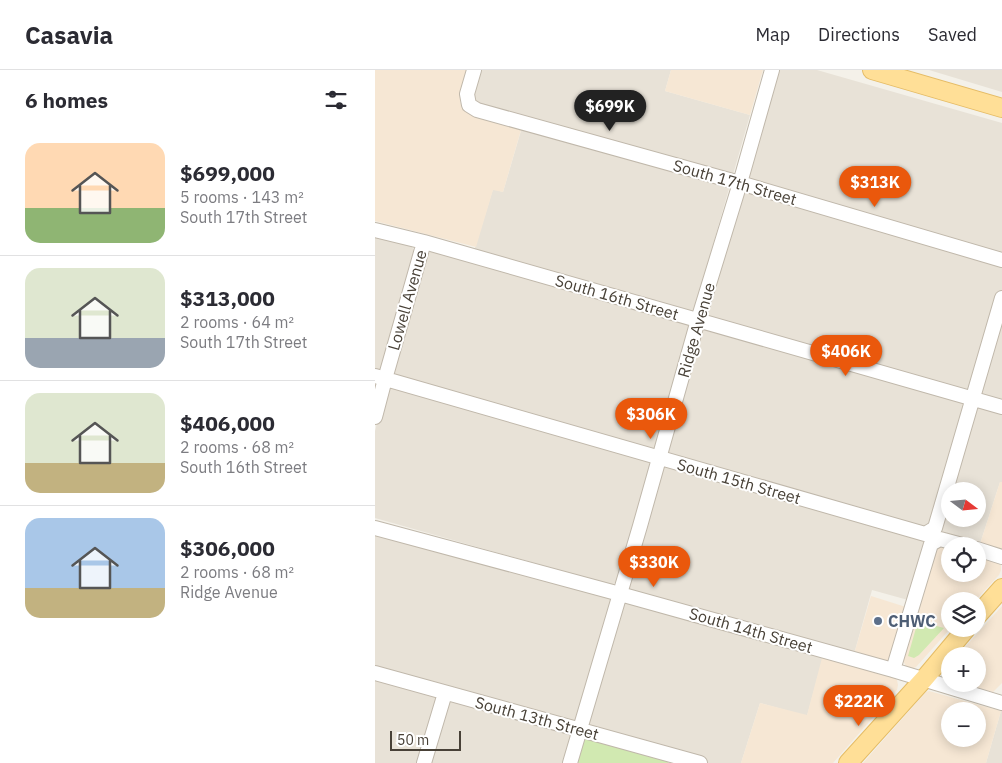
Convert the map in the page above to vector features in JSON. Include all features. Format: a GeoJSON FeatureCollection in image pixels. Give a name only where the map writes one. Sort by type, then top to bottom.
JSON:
{"type":"FeatureCollection","features":[{"type":"Feature","properties":{"kind":"main road"},"geometry":{"type":"LineString","coordinates":[[872,70],[1002,108]]}},
{"type":"Feature","properties":{"kind":"main road"},"geometry":{"type":"LineString","coordinates":[[986,606],[1002,588]]}},
{"type":"Feature","properties":{"kind":"main road"},"geometry":{"type":"LineString","coordinates":[[848,763],[959,637]]}},
{"type":"Feature","properties":{"kind":"street","name":"South 17th Street"},"geometry":{"type":"LineString","coordinates":[[474,70],[467,94],[469,105],[477,110],[740,183],[1002,260]]}},
{"type":"Feature","properties":{"kind":"street","name":"Ridge Avenue"},"geometry":{"type":"LineString","coordinates":[[570,763],[772,70]]}},
{"type":"Feature","properties":{"kind":"street","name":"South 16th Street"},"geometry":{"type":"LineString","coordinates":[[375,230],[424,242],[1002,407]]}},
{"type":"Feature","properties":{"kind":"street","name":"Lowell Avenue"},"geometry":{"type":"LineString","coordinates":[[375,417],[380,377],[424,242]]}},
{"type":"Feature","properties":{"kind":"street"},"geometry":{"type":"LineString","coordinates":[[893,670],[1002,298]]}},
{"type":"Feature","properties":{"kind":"street","name":"South 15th Street"},"geometry":{"type":"LineString","coordinates":[[380,377],[941,539]]}},
{"type":"Feature","properties":{"kind":"street","name":"South 14th Street"},"geometry":{"type":"LineString","coordinates":[[375,528],[893,670],[1002,703]]}},
{"type":"Feature","properties":{"kind":"street"},"geometry":{"type":"LineString","coordinates":[[986,553],[1002,557]]}},
{"type":"Feature","properties":{"kind":"street","name":"South 13th Street"},"geometry":{"type":"LineString","coordinates":[[375,673],[700,763]]}},
{"type":"Feature","properties":{"kind":"street"},"geometry":{"type":"LineString","coordinates":[[425,763],[445,693]]}},
{"type":"Feature","properties":{"kind":"shaded area"},"geometry":{"type":"Polygon","coordinates":[[[375,70],[468,70],[460,101],[462,109],[472,115],[521,130],[503,192],[493,190],[476,247],[375,221],[375,70]]]}},
{"type":"Feature","properties":{"kind":"shaded area"},"geometry":{"type":"Polygon","coordinates":[[[481,70],[671,70],[665,91],[750,115],[618,577],[612,585],[375,518],[375,431],[428,255],[434,251],[471,261],[493,189],[503,192],[525,117],[475,103],[473,98],[481,70]]]}},
{"type":"Feature","properties":{"kind":"shaded area"},"geometry":{"type":"Polygon","coordinates":[[[671,70],[763,70],[750,115],[665,91],[671,70]]]}},
{"type":"Feature","properties":{"kind":"shaded area"},"geometry":{"type":"Polygon","coordinates":[[[779,70],[817,70],[1002,123],[1002,482],[1000,482],[986,525],[986,482],[941,482],[941,528],[985,528],[982,537],[956,537],[942,533],[908,600],[872,590],[854,654],[826,646],[807,716],[760,703],[741,763],[668,763],[669,761],[590,727],[587,723],[779,70]]]}},
{"type":"Feature","properties":{"kind":"shaded area"},"geometry":{"type":"Polygon","coordinates":[[[929,70],[1002,70],[1002,92],[929,70]]]}},
{"type":"Feature","properties":{"kind":"shaded area"},"geometry":{"type":"Polygon","coordinates":[[[375,235],[410,245],[415,251],[375,395],[375,235]]]}},
{"type":"Feature","properties":{"kind":"shaded area"},"geometry":{"type":"Polygon","coordinates":[[[1000,482],[1002,482],[1002,551],[986,546],[986,537],[982,537],[1000,482]]]}},
{"type":"Feature","properties":{"kind":"shaded area"},"geometry":{"type":"Polygon","coordinates":[[[375,531],[611,600],[563,763],[375,763],[375,531]]]}},
{"type":"Feature","properties":{"kind":"shaded area"},"geometry":{"type":"Polygon","coordinates":[[[941,546],[941,582],[986,582],[986,558],[998,562],[1001,565],[1001,570],[999,575],[983,592],[941,592],[941,637],[943,637],[916,667],[911,669],[903,661],[904,654],[936,549],[941,546]]]}},
{"type":"Feature","properties":{"kind":"shaded area"},"geometry":{"type":"Polygon","coordinates":[[[871,596],[906,607],[889,664],[854,654],[871,596]]]}},
{"type":"Feature","properties":{"kind":"shaded area"},"geometry":{"type":"Polygon","coordinates":[[[1002,606],[1002,683],[993,692],[986,690],[986,647],[965,647],[974,637],[986,637],[986,624],[1002,606]]]}},
{"type":"Feature","properties":{"kind":"shaded area"},"geometry":{"type":"Polygon","coordinates":[[[822,658],[892,677],[897,680],[897,690],[833,763],[741,763],[760,703],[807,715],[822,658]]]}},
{"type":"Feature","properties":{"kind":"shaded area"},"geometry":{"type":"Polygon","coordinates":[[[929,691],[969,702],[941,702],[941,747],[986,747],[986,707],[1001,711],[986,763],[863,763],[926,692],[929,691]]]}},
{"type":"Feature","properties":{"kind":"shaded area"},"geometry":{"type":"Polygon","coordinates":[[[1001,711],[1002,763],[986,763],[1001,711]]]}},
{"type":"Feature","properties":{"kind":"green space"},"geometry":{"type":"Polygon","coordinates":[[[918,621],[941,627],[941,631],[919,655],[914,658],[908,656],[918,621]]]}},
{"type":"Feature","properties":{"kind":"green space"},"geometry":{"type":"Polygon","coordinates":[[[585,737],[669,761],[668,763],[576,763],[582,740],[585,737]]]}},
{"type":"Feature","properties":{"kind":"place","name":"CHWC"},"geometry":{"type":"Point","coordinates":[878,621]}}]}
